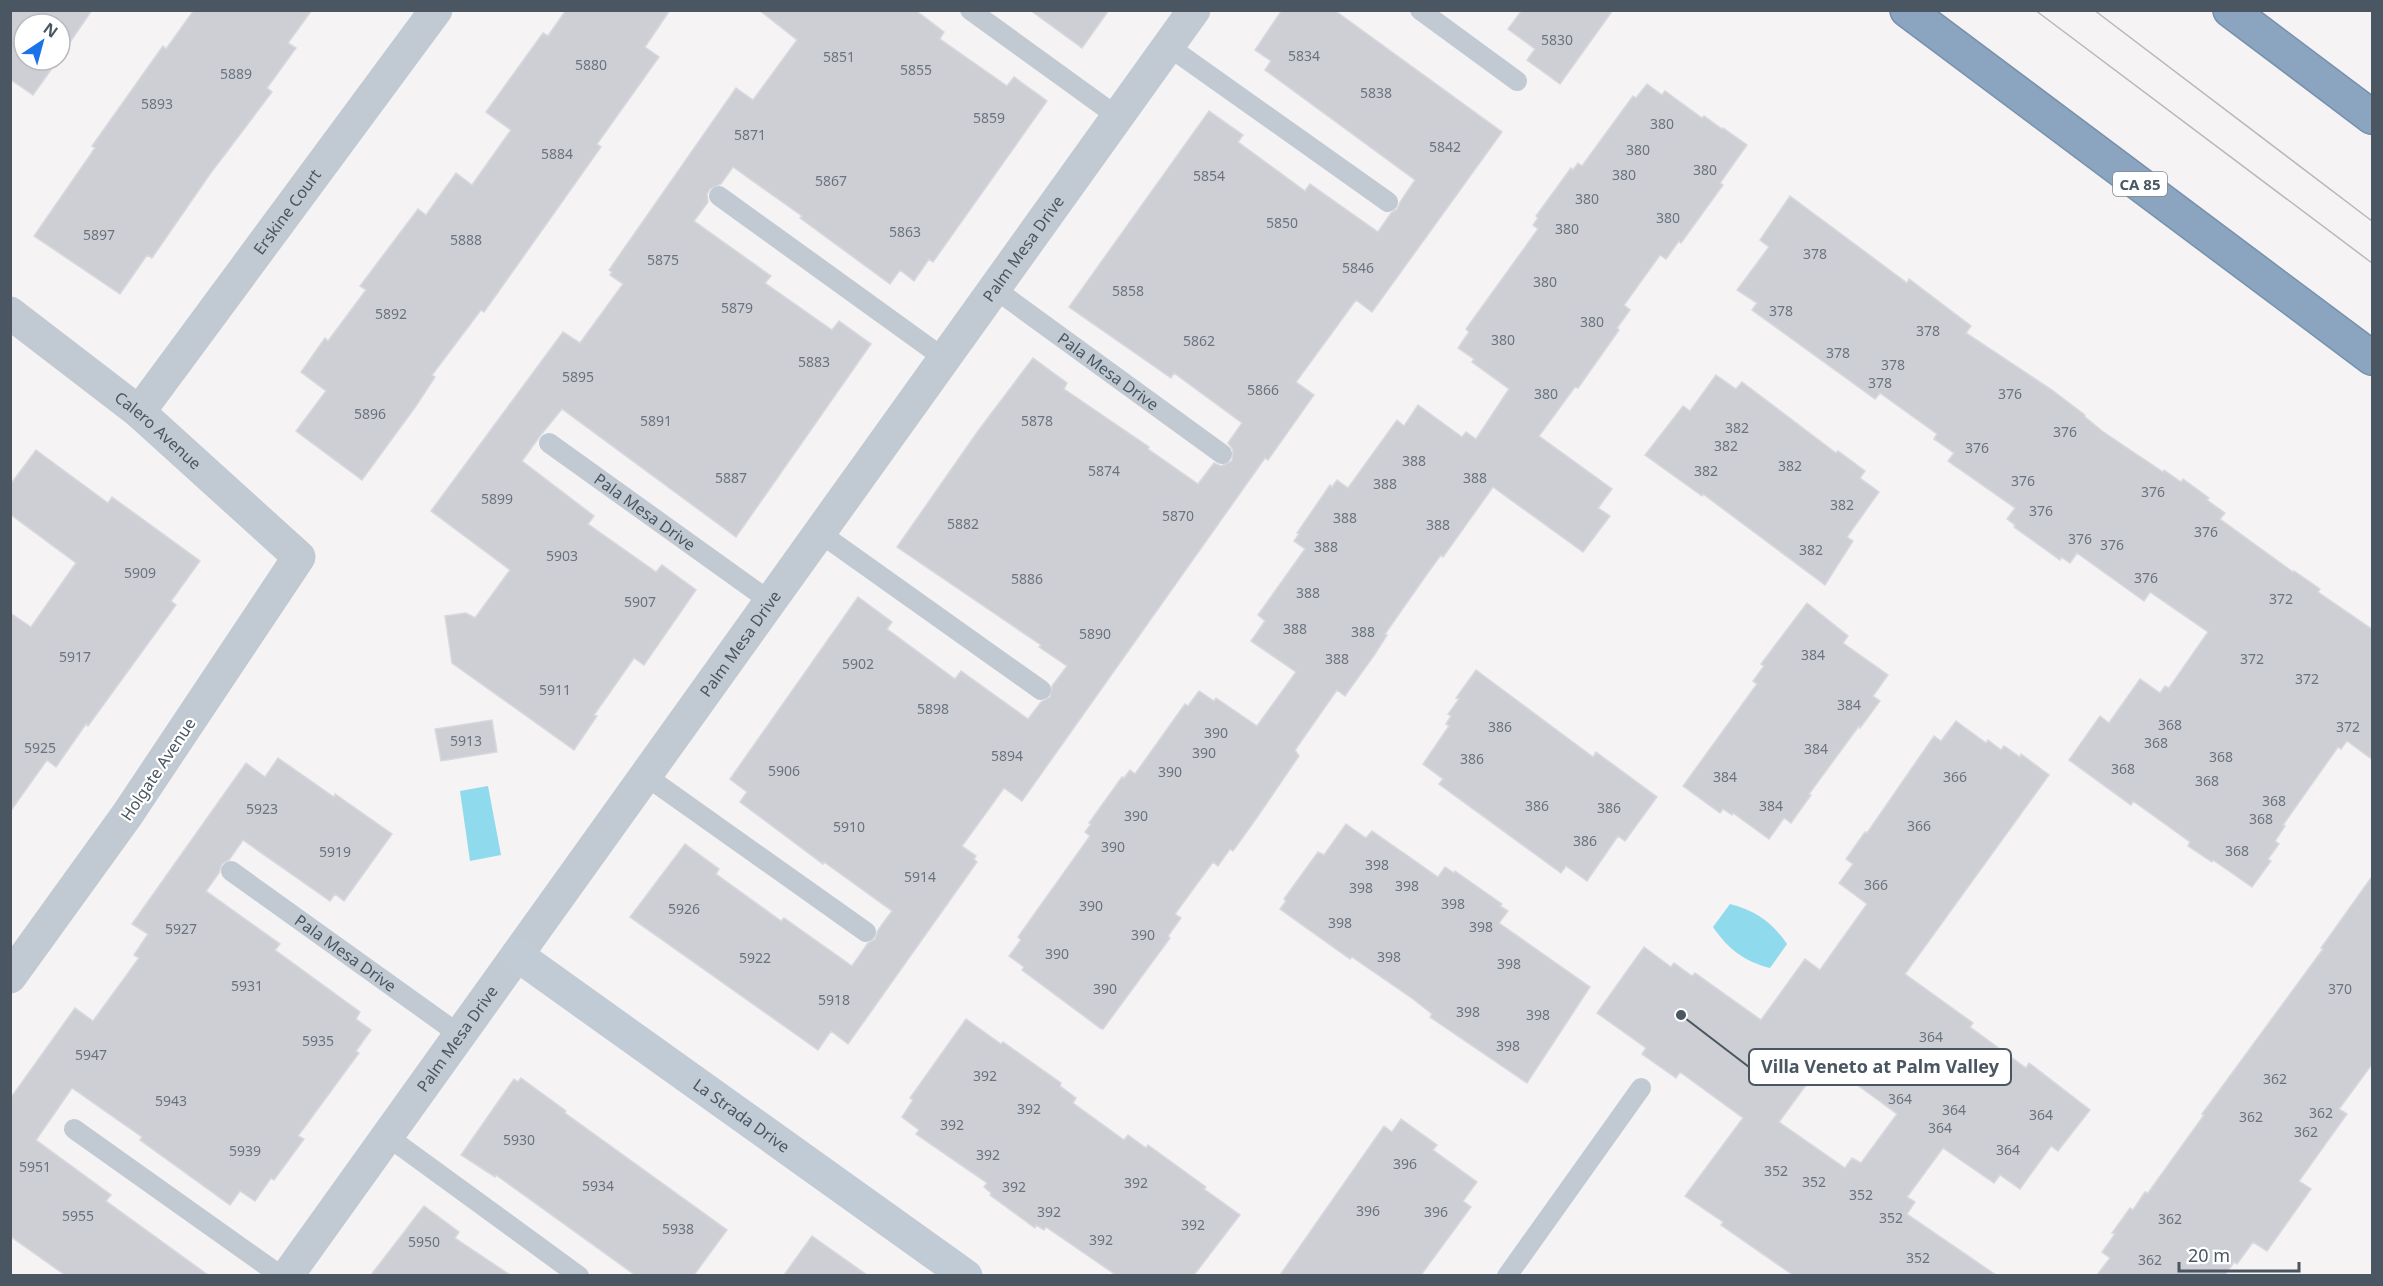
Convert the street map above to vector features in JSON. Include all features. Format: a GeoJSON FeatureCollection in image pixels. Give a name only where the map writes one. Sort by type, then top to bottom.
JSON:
{"type":"FeatureCollection","features":[{"type":"Feature","properties":{"kind":"highway","name":"CA 85"},"geometry":{"type":"LineString","coordinates":[[1907,10],[2373,358]]}},
{"type":"Feature","properties":{"kind":"highway"},"geometry":{"type":"LineString","coordinates":[[2230,10],[2373,117]]}},
{"type":"Feature","properties":{"kind":"street","name":"Erskine Court"},"geometry":{"type":"LineString","coordinates":[[139,412],[436,10]]}},
{"type":"Feature","properties":{"kind":"street","name":"Palm Mesa Drive"},"geometry":{"type":"LineString","coordinates":[[287,1275],[1194,10]]}},
{"type":"Feature","properties":{"kind":"street","name":"Calero Avenue"},"geometry":{"type":"LineString","coordinates":[[10,314],[139,412],[299,557]]}},
{"type":"Feature","properties":{"kind":"street","name":"Holgate Avenue"},"geometry":{"type":"LineString","coordinates":[[10,977],[127,816],[299,557]]}},
{"type":"Feature","properties":{"kind":"street","name":"La Strada Drive"},"geometry":{"type":"LineString","coordinates":[[517,955],[966,1275]]}},
{"type":"Feature","properties":{"kind":"lane"},"geometry":{"type":"LineString","coordinates":[[970,10],[1118,117]]}},
{"type":"Feature","properties":{"kind":"lane"},"geometry":{"type":"LineString","coordinates":[[1420,10],[1517,81]]}},
{"type":"Feature","properties":{"kind":"lane"},"geometry":{"type":"LineString","coordinates":[[1168,46],[1388,202]]}},
{"type":"Feature","properties":{"kind":"lane"},"geometry":{"type":"LineString","coordinates":[[719,196],[945,359]]}},
{"type":"Feature","properties":{"kind":"lane","name":"Pala Mesa Drive"},"geometry":{"type":"LineString","coordinates":[[995,289],[1222,454]]}},
{"type":"Feature","properties":{"kind":"lane","name":"Pala Mesa Drive"},"geometry":{"type":"LineString","coordinates":[[549,443],[771,602]]}},
{"type":"Feature","properties":{"kind":"lane"},"geometry":{"type":"LineString","coordinates":[[820,533],[1041,690]]}},
{"type":"Feature","properties":{"kind":"lane"},"geometry":{"type":"LineString","coordinates":[[646,776],[866,932]]}},
{"type":"Feature","properties":{"kind":"lane","name":"Pala Mesa Drive"},"geometry":{"type":"LineString","coordinates":[[231,871],[460,1035]]}},
{"type":"Feature","properties":{"kind":"lane"},"geometry":{"type":"LineString","coordinates":[[1507,1275],[1641,1088]]}},
{"type":"Feature","properties":{"kind":"lane"},"geometry":{"type":"LineString","coordinates":[[74,1129],[281,1275]]}},
{"type":"Feature","properties":{"kind":"lane"},"geometry":{"type":"LineString","coordinates":[[387,1136],[579,1275]]}},
{"type":"Feature","properties":{"kind":"water"},"geometry":{"type":"Polygon","coordinates":[[[488,786],[501,855],[470,861],[460,791],[488,786]]]}},
{"type":"Feature","properties":{"kind":"water"},"geometry":{"type":"Polygon","coordinates":[[[1730,904],[1763,918],[1787,944],[1770,968],[1738,954],[1713,927],[1730,904]]]}},
{"type":"Feature","properties":{"kind":"building"},"geometry":{"type":"Polygon","coordinates":[[[10,10],[92,10],[72,39],[72,12],[12,12],[12,72],[49,72],[33,95],[10,79],[10,10]]]}},
{"type":"Feature","properties":{"kind":"building"},"geometry":{"type":"Polygon","coordinates":[[[194,10],[312,10],[288,43],[296,48],[267,88],[272,92],[210,174],[152,258],[147,255],[120,294],[34,236],[95,148],[92,146],[163,46],[166,49],[194,10]]]}},
{"type":"Feature","properties":{"kind":"building"},"geometry":{"type":"Polygon","coordinates":[[[566,10],[670,10],[645,47],[659,57],[597,144],[601,147],[484,312],[481,310],[432,375],[435,377],[416,406],[362,480],[296,431],[326,391],[301,372],[325,338],[328,341],[366,290],[360,286],[418,209],[426,215],[456,173],[472,185],[511,130],[486,112],[543,33],[548,36],[566,10]]]}},
{"type":"Feature","properties":{"kind":"building"},"geometry":{"type":"Polygon","coordinates":[[[759,10],[915,10],[944,32],[940,39],[1007,86],[1014,77],[1047,101],[933,262],[929,259],[914,281],[900,270],[890,284],[800,218],[802,216],[733,167],[721,184],[710,189],[707,194],[708,202],[694,221],[771,276],[765,283],[832,330],[839,321],[871,344],[736,537],[562,409],[540,436],[522,461],[594,516],[588,524],[656,572],[662,565],[696,590],[644,665],[634,658],[594,715],[597,716],[574,750],[452,663],[445,616],[466,613],[475,618],[510,570],[431,511],[563,332],[580,343],[623,284],[610,275],[612,272],[609,270],[736,88],[753,100],[797,40],[759,10]]]}},
{"type":"Feature","properties":{"kind":"building"},"geometry":{"type":"Polygon","coordinates":[[[1030,10],[1109,10],[1082,48],[1030,10]]]}},
{"type":"Feature","properties":{"kind":"building"},"geometry":{"type":"Polygon","coordinates":[[[1282,10],[1334,10],[1502,132],[1372,312],[1356,300],[1296,382],[1314,395],[1268,460],[1265,458],[1022,801],[1004,788],[962,846],[976,856],[974,859],[977,862],[848,1044],[831,1031],[818,1050],[630,917],[685,844],[719,869],[716,874],[781,921],[784,918],[852,966],[868,943],[875,939],[878,930],[892,911],[824,862],[823,864],[740,802],[747,792],[730,779],[858,597],[892,622],[887,629],[955,679],[961,671],[1028,719],[1041,702],[1050,697],[1052,686],[1067,666],[1039,647],[1041,645],[897,547],[978,431],[1033,358],[1067,383],[1064,389],[1149,447],[1148,449],[1198,484],[1214,463],[1221,466],[1232,461],[1233,450],[1228,443],[1242,423],[1174,373],[1171,378],[1069,307],[1209,111],[1243,135],[1238,142],[1305,191],[1310,184],[1378,232],[1391,213],[1397,209],[1415,180],[1265,70],[1271,61],[1255,50],[1282,10]]]}},
{"type":"Feature","properties":{"kind":"building"},"geometry":{"type":"Polygon","coordinates":[[[1522,10],[1613,10],[1560,84],[1527,60],[1535,49],[1508,29],[1522,10]]]}},
{"type":"Feature","properties":{"kind":"building"},"geometry":{"type":"Polygon","coordinates":[[[1647,84],[1662,95],[1665,91],[1702,118],[1704,116],[1747,145],[1720,183],[1723,185],[1681,243],[1679,241],[1666,259],[1660,255],[1624,305],[1630,310],[1617,328],[1619,330],[1578,388],[1575,387],[1539,436],[1612,489],[1598,508],[1610,516],[1583,552],[1493,487],[1443,557],[1441,555],[1427,574],[1345,696],[1337,690],[1295,750],[1299,756],[1258,816],[1233,851],[1230,849],[1218,866],[1213,862],[1175,914],[1181,918],[1168,936],[1170,938],[1103,1029],[1100,1028],[1022,970],[1024,967],[1009,956],[1021,940],[1018,937],[1090,836],[1085,832],[1091,824],[1089,823],[1122,777],[1124,778],[1130,770],[1135,774],[1185,704],[1188,706],[1199,691],[1214,701],[1216,698],[1257,726],[1296,672],[1251,641],[1265,621],[1258,615],[1305,549],[1294,541],[1299,534],[1297,533],[1330,485],[1332,487],[1337,480],[1348,488],[1397,420],[1404,426],[1418,405],[1462,437],[1466,432],[1476,439],[1509,389],[1472,362],[1474,359],[1458,348],[1469,332],[1466,329],[1538,229],[1533,225],[1538,218],[1536,216],[1571,168],[1573,170],[1578,163],[1582,166],[1633,96],[1636,98],[1647,84]]]}},
{"type":"Feature","properties":{"kind":"building"},"geometry":{"type":"Polygon","coordinates":[[[1790,196],[1907,283],[1909,279],[1971,326],[1966,333],[2052,390],[2102,431],[2163,472],[2164,470],[2181,482],[2183,479],[2209,498],[2207,500],[2225,513],[2220,519],[2320,589],[2318,592],[2373,630],[2373,760],[2347,741],[2341,749],[2338,747],[2283,825],[2285,826],[2275,841],[2279,844],[2268,859],[2271,861],[2252,887],[2188,846],[2190,842],[2133,801],[2131,805],[2069,760],[2100,716],[2109,723],[2140,679],[2160,693],[2165,686],[2169,688],[2208,632],[2150,592],[2144,601],[2077,553],[2070,563],[2061,557],[2060,560],[2014,527],[2015,525],[2007,519],[2015,508],[1948,461],[1954,453],[1934,439],[1937,434],[1880,393],[1875,399],[1752,310],[1757,303],[1737,290],[1769,247],[1760,240],[1790,196]]]}},
{"type":"Feature","properties":{"kind":"building"},"geometry":{"type":"Polygon","coordinates":[[[1716,375],[1736,389],[1742,382],[1836,453],[1838,451],[1865,471],[1860,478],[1879,492],[1847,537],[1853,541],[1825,585],[1703,494],[1702,496],[1645,455],[1683,406],[1690,411],[1716,375]]]}},
{"type":"Feature","properties":{"kind":"building"},"geometry":{"type":"Polygon","coordinates":[[[36,450],[108,503],[112,497],[200,561],[171,601],[176,605],[88,726],[86,724],[56,767],[47,760],[10,812],[10,613],[31,627],[76,563],[10,514],[10,485],[36,450]]]}},
{"type":"Feature","properties":{"kind":"building"},"geometry":{"type":"Polygon","coordinates":[[[1807,603],[1848,636],[1843,643],[1888,675],[1873,696],[1880,701],[1809,794],[1811,795],[1791,823],[1784,818],[1769,839],[1733,813],[1732,815],[1723,809],[1720,813],[1683,786],[1757,684],[1753,681],[1764,666],[1761,664],[1807,603]]]}},
{"type":"Feature","properties":{"kind":"building"},"geometry":{"type":"Polygon","coordinates":[[[1476,670],[1593,757],[1596,752],[1657,797],[1625,841],[1618,836],[1587,881],[1566,866],[1561,873],[1439,784],[1443,779],[1423,764],[1449,726],[1446,724],[1451,716],[1448,714],[1459,699],[1456,698],[1476,670]]]}},
{"type":"Feature","properties":{"kind":"building"},"geometry":{"type":"Polygon","coordinates":[[[492,720],[497,752],[441,761],[435,729],[492,720]]]}},
{"type":"Feature","properties":{"kind":"building"},"geometry":{"type":"Polygon","coordinates":[[[1956,721],[1986,743],[1988,740],[2001,750],[2004,746],[2020,757],[2021,754],[2049,775],[1905,974],[1973,1023],[1970,1027],[2026,1068],[2029,1063],[2090,1110],[2058,1151],[2051,1146],[2020,1189],[2000,1175],[1994,1183],[1943,1148],[1907,1197],[1915,1202],[1907,1214],[1996,1275],[1793,1275],[1721,1225],[1723,1222],[1685,1196],[1743,1118],[1680,1072],[1676,1078],[1642,1054],[1646,1048],[1597,1013],[1644,947],[1671,967],[1674,963],[1692,976],[1695,973],[1761,1020],[1805,959],[1820,970],[1867,904],[1839,883],[1853,864],[1846,859],[1865,832],[1867,833],[1934,736],[1941,741],[1956,721]],[[1830,1065],[1820,1078],[1814,1074],[1779,1122],[1845,1168],[1852,1158],[1861,1163],[1897,1114],[1830,1065]]]}},
{"type":"Feature","properties":{"kind":"building"},"geometry":{"type":"Polygon","coordinates":[[[278,758],[392,834],[344,901],[335,894],[330,901],[243,840],[229,860],[222,864],[219,873],[206,891],[280,944],[275,950],[360,1012],[356,1019],[371,1030],[356,1051],[359,1053],[298,1136],[304,1139],[274,1180],[271,1178],[255,1201],[240,1191],[230,1205],[140,1140],[142,1137],[72,1088],[36,1140],[111,1195],[106,1201],[208,1275],[65,1275],[10,1236],[10,1099],[75,1008],[93,1021],[139,958],[134,955],[148,934],[132,924],[246,763],[265,777],[278,758]]]}},
{"type":"Feature","properties":{"kind":"building"},"geometry":{"type":"Polygon","coordinates":[[[1346,824],[1366,838],[1372,831],[1438,877],[1445,867],[1454,873],[1455,871],[1502,904],[1500,906],[1508,911],[1499,923],[1590,987],[1527,1083],[1430,1017],[1432,1014],[1413,999],[1352,957],[1350,959],[1280,909],[1286,901],[1284,899],[1318,852],[1324,855],[1346,824]]]}},
{"type":"Feature","properties":{"kind":"building"},"geometry":{"type":"Polygon","coordinates":[[[2373,875],[2373,1063],[2339,1109],[2347,1114],[2299,1181],[2311,1189],[2267,1251],[2253,1242],[2237,1264],[2234,1262],[2225,1275],[2097,1275],[2110,1258],[2102,1252],[2115,1234],[2112,1233],[2130,1208],[2133,1210],[2145,1192],[2148,1193],[2204,1115],[2202,1114],[2323,949],[2321,948],[2373,875]]]}},
{"type":"Feature","properties":{"kind":"building"},"geometry":{"type":"Polygon","coordinates":[[[966,1019],[1061,1083],[1060,1086],[1076,1098],[1073,1103],[1124,1140],[1128,1135],[1146,1148],[1148,1145],[1240,1215],[1194,1275],[1116,1275],[1046,1227],[1044,1230],[1036,1225],[1035,1228],[990,1195],[991,1193],[984,1187],[987,1183],[916,1134],[919,1130],[902,1117],[913,1100],[910,1098],[966,1019]]]}},
{"type":"Feature","properties":{"kind":"building"},"geometry":{"type":"Polygon","coordinates":[[[521,1078],[566,1111],[565,1113],[727,1230],[694,1275],[635,1275],[496,1175],[495,1177],[461,1155],[514,1079],[518,1082],[521,1078]]]}},
{"type":"Feature","properties":{"kind":"building"},"geometry":{"type":"Polygon","coordinates":[[[1401,1119],[1437,1145],[1433,1150],[1477,1182],[1463,1201],[1471,1207],[1421,1275],[1280,1275],[1384,1126],[1392,1132],[1401,1119]]]}},
{"type":"Feature","properties":{"kind":"building"},"geometry":{"type":"Polygon","coordinates":[[[424,1206],[459,1232],[455,1238],[510,1275],[371,1275],[424,1206]]]}},
{"type":"Feature","properties":{"kind":"building"},"geometry":{"type":"Polygon","coordinates":[[[812,1236],[867,1275],[784,1275],[812,1236]]]}},
{"type":"Feature","properties":{"kind":"tram line"},"geometry":{"type":"LineString","coordinates":[[2035,10],[2372,263]]}},
{"type":"Feature","properties":{"kind":"tram line"},"geometry":{"type":"LineString","coordinates":[[2094,10],[2372,221]]}},
{"type":"Feature","properties":{"kind":"place","name":"Villa Veneto at Palm Valley"},"geometry":{"type":"Point","coordinates":[1681,1015]}}]}
